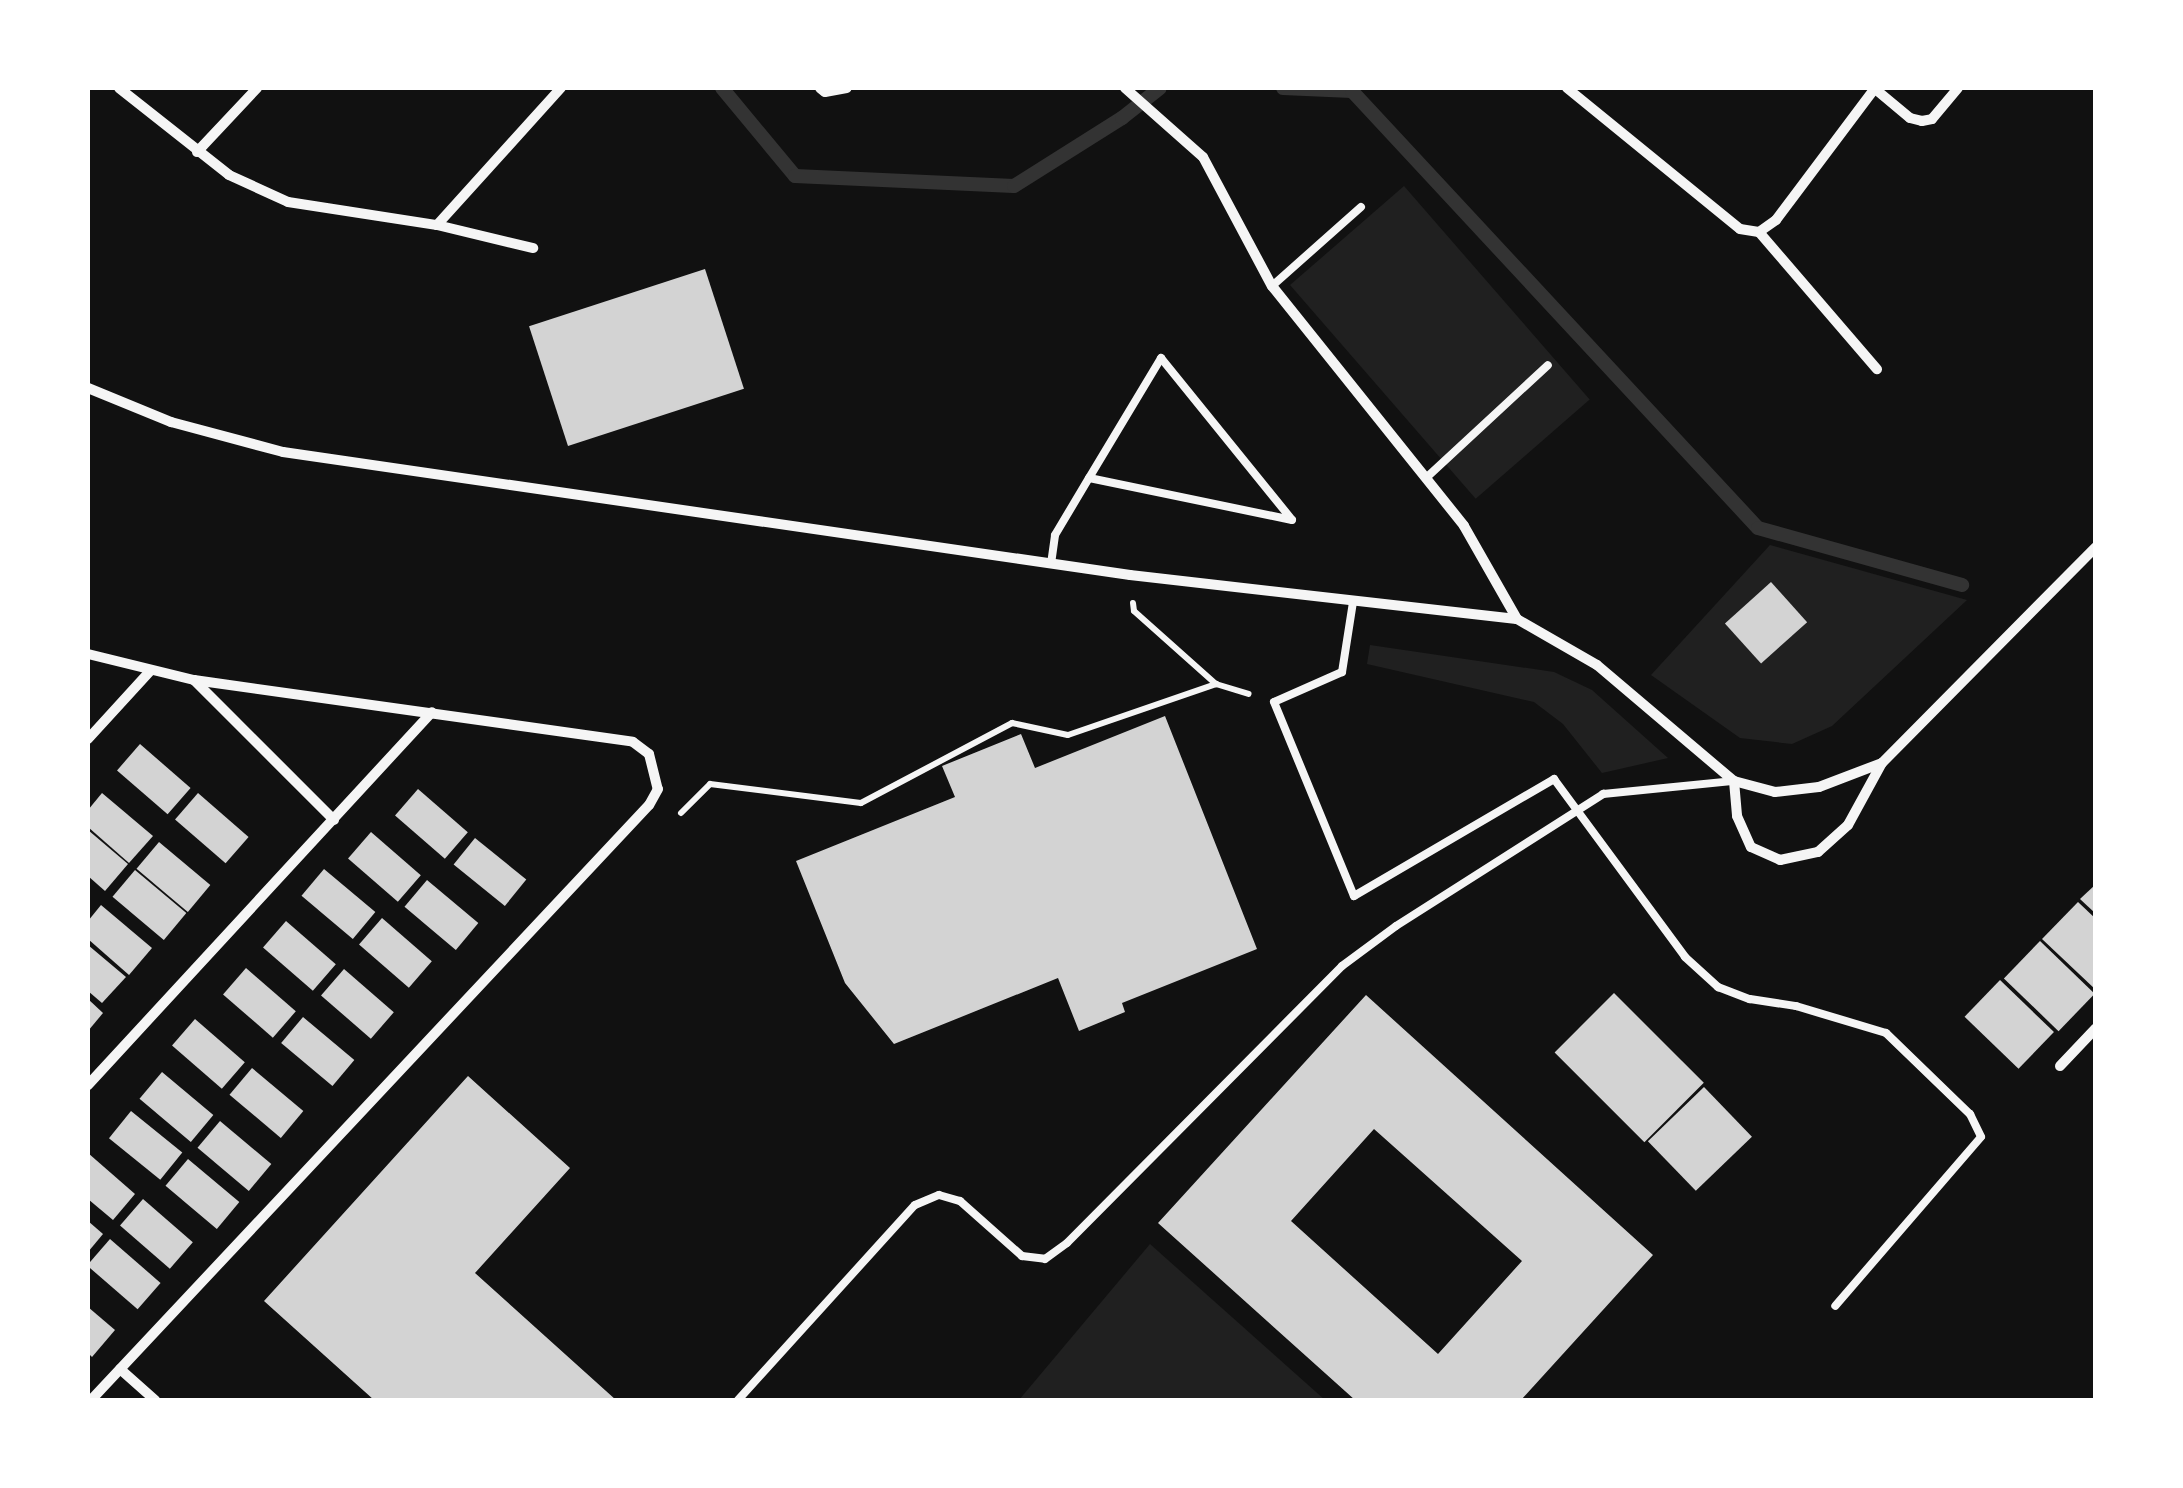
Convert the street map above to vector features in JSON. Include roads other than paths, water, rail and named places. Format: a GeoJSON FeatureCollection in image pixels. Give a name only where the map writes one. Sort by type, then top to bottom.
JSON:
{"type":"FeatureCollection","features":[{"type":"Feature","properties":{"kind":"street"},"geometry":{"type":"LineString","coordinates":[[120,88],[197,152],[230,174],[288,202],[437,225],[533,248]]}},
{"type":"Feature","properties":{"kind":"street"},"geometry":{"type":"LineString","coordinates":[[197,152],[257,88]]}},
{"type":"Feature","properties":{"kind":"street"},"geometry":{"type":"LineString","coordinates":[[437,225],[561,88]]}},
{"type":"Feature","properties":{"kind":"street"},"geometry":{"type":"LineString","coordinates":[[820,88],[826,92],[847,88]]}},
{"type":"Feature","properties":{"kind":"street"},"geometry":{"type":"LineString","coordinates":[[1125,88],[1204,157],[1272,286],[1464,526],[1517,619]]}},
{"type":"Feature","properties":{"kind":"street"},"geometry":{"type":"LineString","coordinates":[[1567,88],[1740,229],[1759,232],[1877,368]]}},
{"type":"Feature","properties":{"kind":"street"},"geometry":{"type":"LineString","coordinates":[[1759,232],[1776,220],[1874,88],[1910,118],[1922,121],[1932,119],[1958,88]]}},
{"type":"Feature","properties":{"kind":"street"},"geometry":{"type":"LineString","coordinates":[[88,388],[171,422],[282,452],[1130,575],[1517,619],[1597,665],[1734,781],[1775,792],[1819,787],[1882,763]]}},
{"type":"Feature","properties":{"kind":"street"},"geometry":{"type":"LineString","coordinates":[[1734,781],[1737,816],[1751,846],[1780,860],[1818,852],[1848,825],[1882,763],[2096,547]]}},
{"type":"Feature","properties":{"kind":"street"},"geometry":{"type":"LineString","coordinates":[[88,654],[194,680],[634,742],[650,754],[658,789],[649,805],[91,1400]]}},
{"type":"Feature","properties":{"kind":"street"},"geometry":{"type":"LineString","coordinates":[[88,740],[151,670]]}},
{"type":"Feature","properties":{"kind":"street"},"geometry":{"type":"LineString","coordinates":[[194,680],[334,820]]}},
{"type":"Feature","properties":{"kind":"street"},"geometry":{"type":"LineString","coordinates":[[88,1084],[432,712]]}},
{"type":"Feature","properties":{"kind":"street"},"geometry":{"type":"LineString","coordinates":[[2060,1066],[2096,1028]]}},
{"type":"Feature","properties":{"kind":"street"},"geometry":{"type":"LineString","coordinates":[[120,1369],[155,1400]]}},
{"type":"Feature","properties":{"kind":"lane"},"geometry":{"type":"LineString","coordinates":[[1272,286],[1361,207]]}},
{"type":"Feature","properties":{"kind":"lane"},"geometry":{"type":"LineString","coordinates":[[1051,564],[1055,535],[1161,358],[1292,520],[1090,478]]}},
{"type":"Feature","properties":{"kind":"lane"},"geometry":{"type":"LineString","coordinates":[[1426,478],[1548,365]]}},
{"type":"Feature","properties":{"kind":"lane"},"geometry":{"type":"LineString","coordinates":[[1353,602],[1342,672],[1274,702],[1354,896],[1554,780],[1685,958],[1718,987],[1750,999],[1796,1006],[1886,1032],[1970,1114],[1981,1137],[1835,1306]]}},
{"type":"Feature","properties":{"kind":"lane"},"geometry":{"type":"LineString","coordinates":[[738,1400],[915,1205],[940,1196],[960,1200],[1022,1256],[1045,1259],[1067,1243],[1342,966],[1603,794],[1734,781]]}},
{"type":"Feature","properties":{"kind":"waterway"},"geometry":{"type":"LineString","coordinates":[[722,88],[795,176],[1014,186],[1122,118],[1160,88]]}},
{"type":"Feature","properties":{"kind":"waterway"},"geometry":{"type":"LineString","coordinates":[[1283,88],[1352,91],[1758,528],[1962,585]]}}]}
